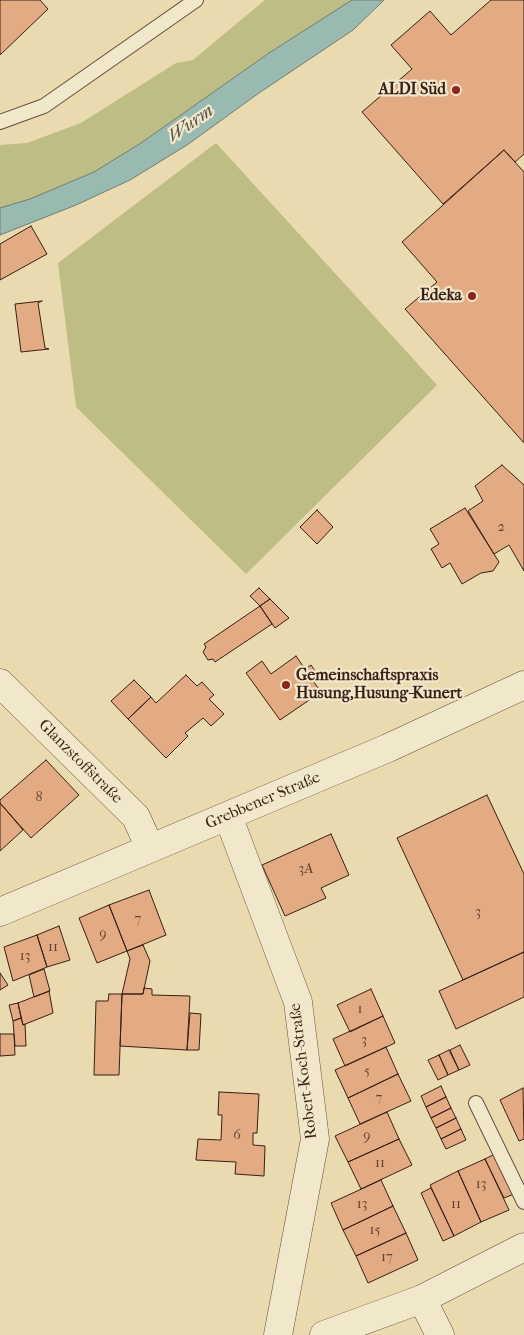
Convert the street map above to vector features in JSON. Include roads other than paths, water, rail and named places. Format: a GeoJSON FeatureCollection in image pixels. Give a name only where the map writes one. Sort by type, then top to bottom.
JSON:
{"type":"FeatureCollection","features":[{"type":"Feature","properties":{"kind":"street","name":"Glanzstoffstraße"},"geometry":{"type":"LineString","coordinates":[[0,683],[136,817],[150,848]]}},
{"type":"Feature","properties":{"kind":"street","name":"Grebbener Straße"},"geometry":{"type":"LineString","coordinates":[[0,912],[388,748],[524,685]]}},
{"type":"Feature","properties":{"kind":"street","name":"Robert-Koch-Straße"},"geometry":{"type":"LineString","coordinates":[[228,816],[298,1002],[315,1139],[278,1335]]}},
{"type":"Feature","properties":{"kind":"street"},"geometry":{"type":"LineString","coordinates":[[324,1335],[422,1299],[524,1247]]}},
{"type":"Feature","properties":{"kind":"street"},"geometry":{"type":"LineString","coordinates":[[422,1299],[440,1335]]}},
{"type":"Feature","properties":{"kind":"lane"},"geometry":{"type":"LineString","coordinates":[[0,122],[44,106],[196,0]]}},
{"type":"Feature","properties":{"kind":"lane"},"geometry":{"type":"LineString","coordinates":[[476,1103],[524,1202]]}},
{"type":"Feature","properties":{"kind":"water","name":"Wurm"},"geometry":{"type":"Polygon","coordinates":[[[352,0],[384,0],[353,30],[259,93],[187,145],[130,180],[76,205],[0,235],[0,208],[30,199],[94,172],[141,143],[269,53],[352,0]]]}},
{"type":"Feature","properties":{"kind":"place","name":"ALDI Süd"},"geometry":{"type":"Point","coordinates":[456,90]}},
{"type":"Feature","properties":{"kind":"place","name":"Edeka"},"geometry":{"type":"Point","coordinates":[472,296]}},
{"type":"Feature","properties":{"kind":"place","name":"Gemeinschaftspraxis Husung,Husung-Kunert"},"geometry":{"type":"Point","coordinates":[286,685]}}]}
